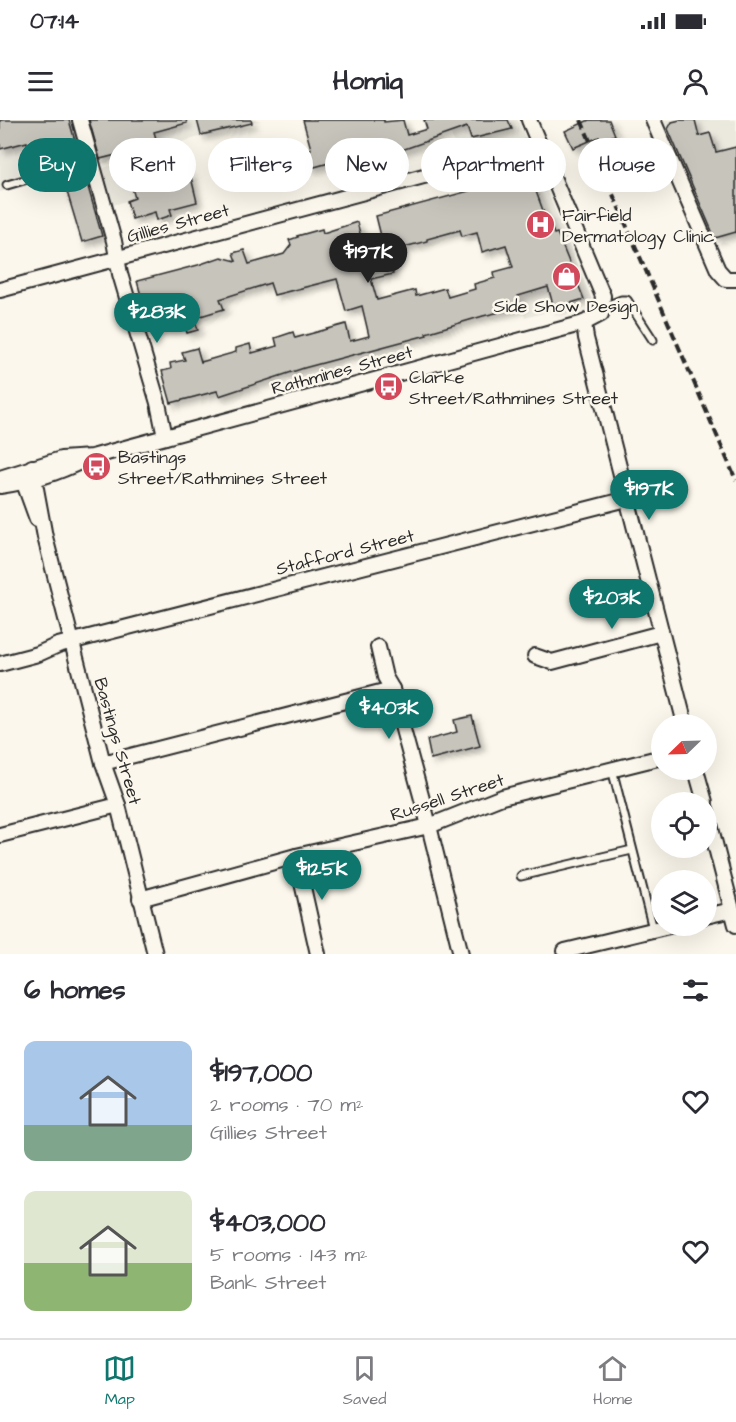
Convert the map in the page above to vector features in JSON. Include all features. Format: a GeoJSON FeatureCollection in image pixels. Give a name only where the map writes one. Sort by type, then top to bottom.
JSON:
{"type":"FeatureCollection","features":[{"type":"Feature","properties":{"kind":"street"},"geometry":{"type":"LineString","coordinates":[[80,120],[89,162],[118,257],[120,274],[158,403],[165,437]]}},
{"type":"Feature","properties":{"kind":"street"},"geometry":{"type":"LineString","coordinates":[[528,120],[536,138]]}},
{"type":"Feature","properties":{"kind":"street"},"geometry":{"type":"LineString","coordinates":[[653,120],[718,270],[726,279],[736,279]]}},
{"type":"Feature","properties":{"kind":"street","name":"Gillies Street"},"geometry":{"type":"LineString","coordinates":[[0,290],[421,176]]}},
{"type":"Feature","properties":{"kind":"street"},"geometry":{"type":"LineString","coordinates":[[559,192],[603,296],[601,311]]}},
{"type":"Feature","properties":{"kind":"street","name":"Rathmines Street"},"geometry":{"type":"LineString","coordinates":[[0,486],[61,459],[92,457],[584,323],[601,311]]}},
{"type":"Feature","properties":{"kind":"street"},"geometry":{"type":"LineString","coordinates":[[584,323],[682,714]]}},
{"type":"Feature","properties":{"kind":"street","name":"Rathmines Street"},"geometry":{"type":"LineString","coordinates":[[0,478],[28,474]]}},
{"type":"Feature","properties":{"kind":"street","name":"Bastings Street"},"geometry":{"type":"LineString","coordinates":[[28,474],[103,763],[118,805],[155,954]]}},
{"type":"Feature","properties":{"kind":"street","name":"Stafford Street"},"geometry":{"type":"LineString","coordinates":[[0,664],[38,654],[57,645],[74,645],[627,499]]}},
{"type":"Feature","properties":{"kind":"street"},"geometry":{"type":"LineString","coordinates":[[535,656],[552,662],[661,633]]}},
{"type":"Feature","properties":{"kind":"street"},"geometry":{"type":"LineString","coordinates":[[378,647],[385,677],[392,689],[461,954]]}},
{"type":"Feature","properties":{"kind":"street"},"geometry":{"type":"LineString","coordinates":[[103,763],[392,689]]}},
{"type":"Feature","properties":{"kind":"street","name":"Russell Street"},"geometry":{"type":"LineString","coordinates":[[140,899],[296,856],[429,826],[502,797],[651,760]]}},
{"type":"Feature","properties":{"kind":"street"},"geometry":{"type":"LineString","coordinates":[[0,835],[118,805]]}},
{"type":"Feature","properties":{"kind":"street"},"geometry":{"type":"LineString","coordinates":[[717,852],[736,926]]}},
{"type":"Feature","properties":{"kind":"street"},"geometry":{"type":"LineString","coordinates":[[296,856],[318,954]]}},
{"type":"Feature","properties":{"kind":"street"},"geometry":{"type":"LineString","coordinates":[[717,913],[732,910]]}},
{"type":"Feature","properties":{"kind":"street"},"geometry":{"type":"LineString","coordinates":[[565,951],[651,930]]}},
{"type":"Feature","properties":{"kind":"lane"},"geometry":{"type":"LineString","coordinates":[[7,185],[18,182]]}},
{"type":"Feature","properties":{"kind":"lane"},"geometry":{"type":"LineString","coordinates":[[601,311],[621,300],[627,300],[653,340]]}},
{"type":"Feature","properties":{"kind":"lane"},"geometry":{"type":"LineString","coordinates":[[612,769],[651,926]]}},
{"type":"Feature","properties":{"kind":"lane"},"geometry":{"type":"LineString","coordinates":[[521,876],[632,850]]}},
{"type":"Feature","properties":{"kind":"shaded area"},"geometry":{"type":"Polygon","coordinates":[[[0,120],[261,120],[196,138],[109,138],[109,162],[97,165],[97,138],[18,138],[18,187],[0,192],[0,120]]]}},
{"type":"Feature","properties":{"kind":"shaded area"},"geometry":{"type":"Polygon","coordinates":[[[447,120],[518,120],[525,138],[452,138],[447,120]]]}},
{"type":"Feature","properties":{"kind":"shaded area"},"geometry":{"type":"Polygon","coordinates":[[[659,120],[736,120],[736,234],[711,241],[677,162],[677,138],[667,138],[659,120]]]}},
{"type":"Feature","properties":{"kind":"shaded area"},"geometry":{"type":"Polygon","coordinates":[[[109,166],[109,190],[103,168],[109,166]]]}},
{"type":"Feature","properties":{"kind":"shaded area"},"geometry":{"type":"Polygon","coordinates":[[[109,192],[157,192],[113,205],[109,192]]]}},
{"type":"Feature","properties":{"kind":"shaded area"},"geometry":{"type":"Polygon","coordinates":[[[489,192],[548,192],[592,300],[525,318],[489,192]]]}},
{"type":"Feature","properties":{"kind":"building"},"geometry":{"type":"Polygon","coordinates":[[[0,120],[69,120],[74,138],[18,138],[18,144],[0,149],[0,120]]]}},
{"type":"Feature","properties":{"kind":"building"},"geometry":{"type":"Polygon","coordinates":[[[89,120],[186,120],[187,123],[154,132],[156,138],[109,138],[109,157],[100,159],[97,138],[94,138],[89,120]]]}},
{"type":"Feature","properties":{"kind":"building"},"geometry":{"type":"Polygon","coordinates":[[[197,120],[251,120],[252,123],[201,135],[197,120]]]}},
{"type":"Feature","properties":{"kind":"building"},"geometry":{"type":"Polygon","coordinates":[[[303,120],[384,120],[384,122],[403,120],[407,135],[427,129],[424,120],[508,120],[512,129],[471,138],[467,127],[436,138],[421,138],[421,143],[409,147],[409,138],[325,138],[325,164],[313,167],[313,138],[308,138],[303,120]]]}},
{"type":"Feature","properties":{"kind":"building"},"geometry":{"type":"Polygon","coordinates":[[[589,120],[609,120],[615,135],[608,138],[578,138],[578,146],[573,148],[565,131],[589,120]]]}},
{"type":"Feature","properties":{"kind":"building"},"geometry":{"type":"Polygon","coordinates":[[[695,120],[699,136],[710,133],[716,152],[736,147],[736,232],[715,238],[677,150],[677,138],[672,138],[668,129],[672,122],[695,120]]]}},
{"type":"Feature","properties":{"kind":"building"},"geometry":{"type":"Polygon","coordinates":[[[67,192],[89,192],[102,236],[82,242],[67,192]]]}},
{"type":"Feature","properties":{"kind":"building"},"geometry":{"type":"Polygon","coordinates":[[[133,192],[195,192],[197,202],[170,209],[172,215],[157,220],[155,212],[132,219],[127,201],[135,198],[133,192]]]}},
{"type":"Feature","properties":{"kind":"building"},"geometry":{"type":"Polygon","coordinates":[[[465,192],[536,192],[554,234],[557,233],[584,299],[554,308],[548,287],[518,296],[521,307],[304,368],[219,396],[217,391],[171,403],[162,371],[171,369],[170,363],[185,360],[182,352],[197,348],[201,362],[236,352],[236,348],[250,344],[252,353],[277,346],[275,338],[293,332],[295,338],[346,324],[350,341],[369,336],[362,306],[346,311],[337,279],[274,295],[270,283],[220,299],[224,309],[194,318],[198,330],[187,333],[181,315],[159,320],[155,307],[145,310],[137,281],[221,257],[236,261],[233,253],[244,250],[249,264],[284,254],[291,245],[289,240],[297,236],[322,229],[323,233],[357,222],[368,264],[389,259],[393,274],[371,279],[377,300],[415,290],[416,296],[445,288],[448,297],[475,289],[474,284],[495,278],[494,272],[513,267],[506,245],[482,252],[477,232],[462,236],[460,230],[385,252],[376,216],[465,192]]]}},
{"type":"Feature","properties":{"kind":"building"},"geometry":{"type":"Polygon","coordinates":[[[472,716],[480,746],[431,759],[427,740],[457,732],[454,720],[472,716]]]}},
{"type":"Feature","properties":{"kind":"railway"},"geometry":{"type":"LineString","coordinates":[[581,120],[736,480]]}},
{"type":"Feature","properties":{"kind":"place","name":"Fairfield Dermatology Clinic"},"geometry":{"type":"Point","coordinates":[541,225]}},
{"type":"Feature","properties":{"kind":"place","name":"Side Show Design"},"geometry":{"type":"Point","coordinates":[566,277]}},
{"type":"Feature","properties":{"kind":"place","name":"Clarke Street/Rathmines Street"},"geometry":{"type":"Point","coordinates":[388,387]}},
{"type":"Feature","properties":{"kind":"place","name":"Bastings Street/Rathmines Street"},"geometry":{"type":"Point","coordinates":[97,467]}}]}
